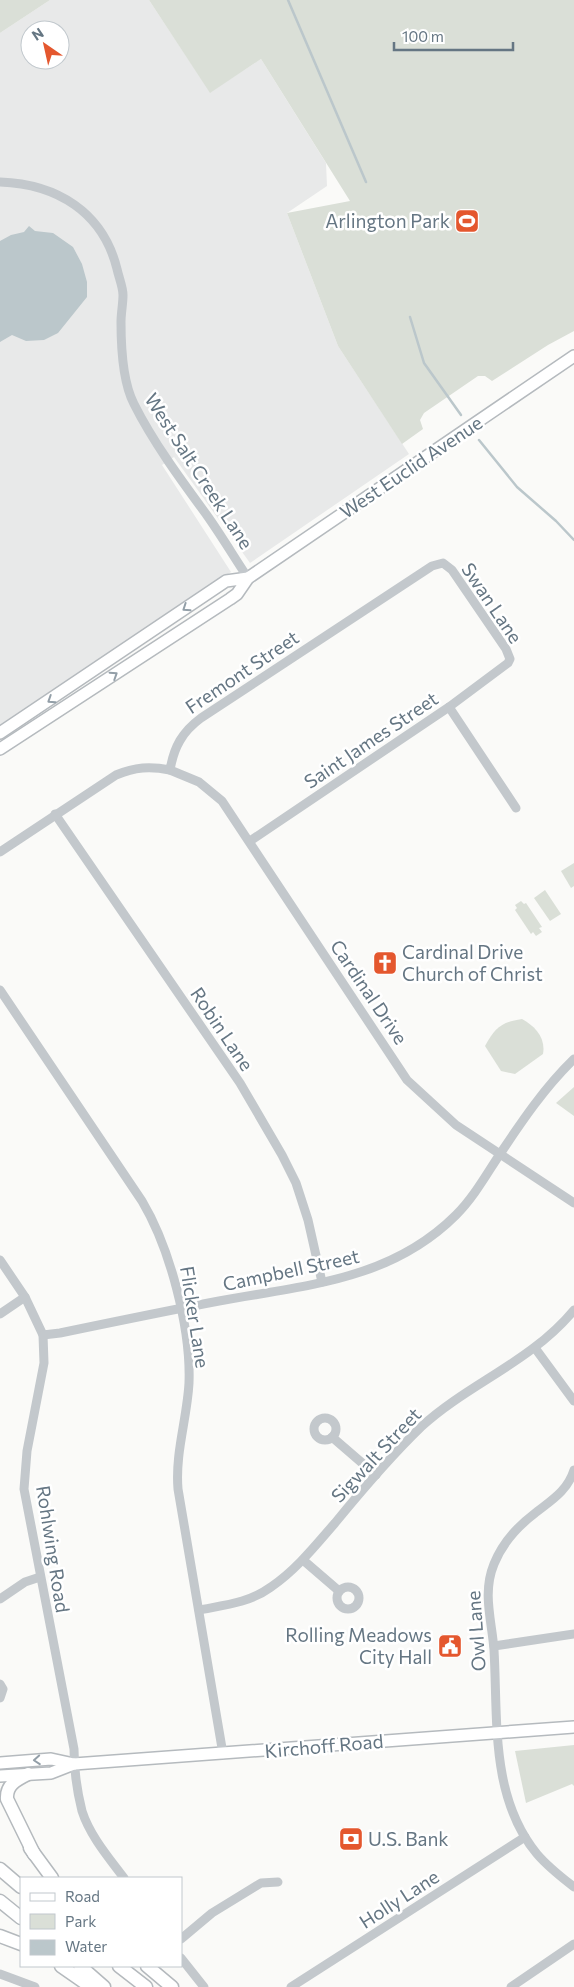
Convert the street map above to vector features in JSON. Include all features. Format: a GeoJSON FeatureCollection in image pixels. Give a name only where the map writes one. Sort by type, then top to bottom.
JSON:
{"type":"FeatureCollection","features":[{"type":"Feature","properties":{"kind":"highway"},"geometry":{"type":"LineString","coordinates":[[28,1774],[11,1784],[6,1792],[7,1799],[34,1854]]}},
{"type":"Feature","properties":{"kind":"highway"},"geometry":{"type":"LineString","coordinates":[[0,1803],[15,1828],[51,1877]]}},
{"type":"Feature","properties":{"kind":"highway"},"geometry":{"type":"LineString","coordinates":[[0,1869],[20,1886]]}},
{"type":"Feature","properties":{"kind":"highway"},"geometry":{"type":"LineString","coordinates":[[0,1900],[20,1917]]}},
{"type":"Feature","properties":{"kind":"highway"},"geometry":{"type":"LineString","coordinates":[[0,1936],[20,1944]]}},
{"type":"Feature","properties":{"kind":"highway"},"geometry":{"type":"LineString","coordinates":[[62,1967],[91,1987]]}},
{"type":"Feature","properties":{"kind":"highway"},"geometry":{"type":"LineString","coordinates":[[81,1967],[104,1987]]}},
{"type":"Feature","properties":{"kind":"highway"},"geometry":{"type":"LineString","coordinates":[[120,1967],[146,1987]]}},
{"type":"Feature","properties":{"kind":"highway"},"geometry":{"type":"LineString","coordinates":[[148,1967],[172,1987]]}},
{"type":"Feature","properties":{"kind":"main road","name":"West Euclid Avenue"},"geometry":{"type":"LineString","coordinates":[[0,749],[237,594],[248,578],[574,356]]}},
{"type":"Feature","properties":{"kind":"main road","name":"West Euclid Avenue"},"geometry":{"type":"LineString","coordinates":[[0,733],[226,581],[248,578]]}},
{"type":"Feature","properties":{"kind":"main road","name":"Kirchoff Road"},"geometry":{"type":"LineString","coordinates":[[0,1763],[51,1759],[74,1764],[574,1727]]}},
{"type":"Feature","properties":{"kind":"main road","name":"Kirchoff Road"},"geometry":{"type":"LineString","coordinates":[[0,1776],[51,1773],[74,1764]]}},
{"type":"Feature","properties":{"kind":"street","name":"West Salt Creek Lane"},"geometry":{"type":"LineString","coordinates":[[0,182],[25,184],[58,194],[81,208],[107,240],[116,263],[123,294],[122,342],[126,379],[133,402],[185,487],[206,514],[248,578]]}},
{"type":"Feature","properties":{"kind":"street","name":"Swan Lane"},"geometry":{"type":"LineString","coordinates":[[443,564],[452,570],[506,649],[510,659],[508,663]]}},
{"type":"Feature","properties":{"kind":"street","name":"Fremont Street"},"geometry":{"type":"LineString","coordinates":[[170,770],[177,744],[193,724],[432,566],[443,564]]}},
{"type":"Feature","properties":{"kind":"street","name":"Saint James Street"},"geometry":{"type":"LineString","coordinates":[[250,841],[450,707],[508,663]]}},
{"type":"Feature","properties":{"kind":"street"},"geometry":{"type":"LineString","coordinates":[[450,707],[516,808]]}},
{"type":"Feature","properties":{"kind":"street"},"geometry":{"type":"LineString","coordinates":[[0,852],[116,775],[132,768],[156,767],[170,770]]}},
{"type":"Feature","properties":{"kind":"street","name":"Cardinal Drive"},"geometry":{"type":"LineString","coordinates":[[170,770],[199,782],[222,801],[407,1080],[456,1126],[574,1203]]}},
{"type":"Feature","properties":{"kind":"street","name":"Robin Lane"},"geometry":{"type":"LineString","coordinates":[[55,814],[240,1083],[282,1155],[296,1183],[302,1201],[322,1282]]}},
{"type":"Feature","properties":{"kind":"street","name":"Flicker Lane"},"geometry":{"type":"LineString","coordinates":[[0,990],[151,1216],[171,1265],[187,1350],[189,1383],[177,1472],[223,1754]]}},
{"type":"Feature","properties":{"kind":"street","name":"Campbell Street"},"geometry":{"type":"LineString","coordinates":[[42,1335],[60,1334],[180,1308],[347,1278],[386,1264],[423,1244],[456,1215],[476,1192],[533,1106],[560,1072],[574,1059]]}},
{"type":"Feature","properties":{"kind":"street","name":"Rohlwing Road"},"geometry":{"type":"LineString","coordinates":[[0,1260],[25,1297],[42,1335],[44,1363],[27,1451],[24,1489],[74,1748],[74,1764],[83,1812],[97,1841],[123,1877]]}},
{"type":"Feature","properties":{"kind":"street"},"geometry":{"type":"LineString","coordinates":[[0,1314],[25,1297]]}},
{"type":"Feature","properties":{"kind":"street","name":"Sigwalt Street"},"geometry":{"type":"LineString","coordinates":[[199,1610],[244,1602],[261,1594],[285,1577],[303,1560],[376,1475],[432,1418],[535,1348],[574,1310]]}},
{"type":"Feature","properties":{"kind":"street"},"geometry":{"type":"LineString","coordinates":[[535,1348],[574,1401]]}},
{"type":"Feature","properties":{"kind":"street"},"geometry":{"type":"LineString","coordinates":[[332,1437],[376,1475]]}},
{"type":"Feature","properties":{"kind":"street","name":"Owl Lane"},"geometry":{"type":"LineString","coordinates":[[574,1470],[566,1487],[556,1498],[515,1531],[494,1564],[487,1594],[494,1646],[496,1732],[508,1802],[525,1838],[546,1863],[574,1887]]}},
{"type":"Feature","properties":{"kind":"street"},"geometry":{"type":"LineString","coordinates":[[303,1560],[339,1591]]}},
{"type":"Feature","properties":{"kind":"street"},"geometry":{"type":"LineString","coordinates":[[0,1598],[25,1582],[40,1577]]}},
{"type":"Feature","properties":{"kind":"street"},"geometry":{"type":"LineString","coordinates":[[494,1646],[574,1634]]}},
{"type":"Feature","properties":{"kind":"street"},"geometry":{"type":"LineString","coordinates":[[0,1684],[3,1688],[0,1698]]}},
{"type":"Feature","properties":{"kind":"street","name":"Holly Lane"},"geometry":{"type":"LineString","coordinates":[[291,1987],[525,1838]]}},
{"type":"Feature","properties":{"kind":"street"},"geometry":{"type":"LineString","coordinates":[[182,1938],[212,1914],[261,1883],[278,1882]]}},
{"type":"Feature","properties":{"kind":"street"},"geometry":{"type":"LineString","coordinates":[[511,1987],[574,1944]]}},
{"type":"Feature","properties":{"kind":"street"},"geometry":{"type":"LineString","coordinates":[[182,1959],[204,1987]]}},
{"type":"Feature","properties":{"kind":"street"},"geometry":{"type":"LineString","coordinates":[[0,1974],[35,1987]]}},
{"type":"Feature","properties":{"kind":"shaded area"},"geometry":{"type":"Polygon","coordinates":[[[50,0],[149,0],[210,92],[261,59],[326,163],[327,186],[287,213],[338,346],[409,454],[250,563],[174,457],[162,465],[231,572],[0,729],[0,33],[50,0]]]}},
{"type":"Feature","properties":{"kind":"green space"},"geometry":{"type":"Polygon","coordinates":[[[0,0],[50,0],[0,33],[0,0]]]}},
{"type":"Feature","properties":{"kind":"green space","name":"Arlington Park"},"geometry":{"type":"Polygon","coordinates":[[[149,0],[574,0],[574,331],[548,345],[492,381],[485,376],[478,376],[424,413],[420,420],[423,429],[402,444],[338,346],[287,213],[350,201],[261,59],[210,93],[149,0]]]}},
{"type":"Feature","properties":{"kind":"green space"},"geometry":{"type":"Polygon","coordinates":[[[574,863],[574,886],[571,888],[561,871],[574,863]]]}},
{"type":"Feature","properties":{"kind":"green space"},"geometry":{"type":"Polygon","coordinates":[[[545,890],[561,914],[550,921],[534,898],[545,890]]]}},
{"type":"Feature","properties":{"kind":"green space"},"geometry":{"type":"Polygon","coordinates":[[[521,901],[524,904],[526,903],[542,927],[539,928],[542,932],[536,936],[533,932],[531,934],[515,910],[517,908],[515,905],[521,901]]]}},
{"type":"Feature","properties":{"kind":"green space"},"geometry":{"type":"Polygon","coordinates":[[[522,1019],[531,1025],[541,1038],[543,1054],[515,1074],[501,1071],[485,1046],[499,1027],[522,1019]]]}},
{"type":"Feature","properties":{"kind":"green space"},"geometry":{"type":"Polygon","coordinates":[[[574,1087],[574,1116],[556,1103],[574,1087]]]}},
{"type":"Feature","properties":{"kind":"green space"},"geometry":{"type":"Polygon","coordinates":[[[574,1745],[574,1786],[572,1784],[526,1803],[515,1751],[574,1745]]]}},
{"type":"Feature","properties":{"kind":"water"},"geometry":{"type":"Polygon","coordinates":[[[29,226],[35,231],[53,233],[73,247],[82,264],[87,282],[87,297],[58,333],[44,340],[26,341],[12,335],[0,342],[0,241],[11,235],[24,232],[29,226]]]}},
{"type":"Feature","properties":{"kind":"waterway"},"geometry":{"type":"LineString","coordinates":[[288,0],[366,182]]}},
{"type":"Feature","properties":{"kind":"waterway"},"geometry":{"type":"LineString","coordinates":[[410,317],[424,363],[461,415]]}},
{"type":"Feature","properties":{"kind":"waterway"},"geometry":{"type":"LineString","coordinates":[[479,440],[517,487],[556,521],[574,540]]}},
{"type":"Feature","properties":{"kind":"place","name":"Arlington Park"},"geometry":{"type":"Point","coordinates":[467,221]}},
{"type":"Feature","properties":{"kind":"place","name":"Cardinal Drive Church of Christ"},"geometry":{"type":"Point","coordinates":[385,963]}},
{"type":"Feature","properties":{"kind":"place","name":"Rolling Meadows City Hall"},"geometry":{"type":"Point","coordinates":[450,1646]}},
{"type":"Feature","properties":{"kind":"place","name":"U.S. Bank"},"geometry":{"type":"Point","coordinates":[351,1839]}}]}
